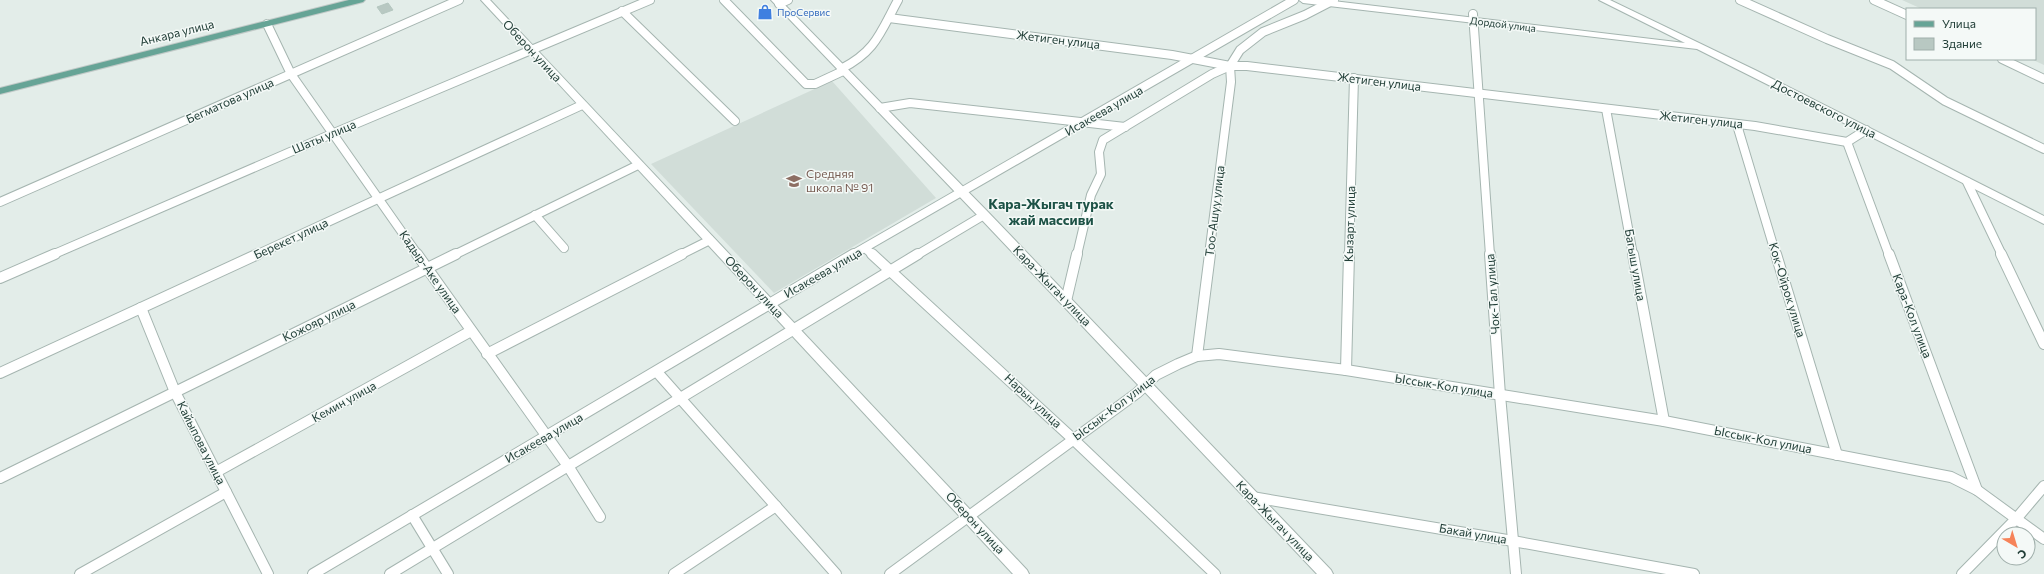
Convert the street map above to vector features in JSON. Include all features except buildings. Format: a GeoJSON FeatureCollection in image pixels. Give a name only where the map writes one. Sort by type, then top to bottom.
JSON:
{"type":"FeatureCollection","features":[{"type":"Feature","properties":{"kind":"main road","name":"Анкара улица"},"geometry":{"type":"LineString","coordinates":[[0,90],[360,0]]}},
{"type":"Feature","properties":{"kind":"street","name":"Бегматова улица"},"geometry":{"type":"LineString","coordinates":[[0,202],[459,0]]}},
{"type":"Feature","properties":{"kind":"street","name":"Оберон улица"},"geometry":{"type":"LineString","coordinates":[[485,0],[1022,574]]}},
{"type":"Feature","properties":{"kind":"street","name":"Шаты улица"},"geometry":{"type":"LineString","coordinates":[[0,278],[334,133],[650,0]]}},
{"type":"Feature","properties":{"kind":"street"},"geometry":{"type":"LineString","coordinates":[[724,0],[806,84],[815,84],[858,60],[873,46],[898,0]]}},
{"type":"Feature","properties":{"kind":"street","name":"Исакеева улица"},"geometry":{"type":"LineString","coordinates":[[313,574],[961,191],[1193,60],[1294,0]]}},
{"type":"Feature","properties":{"kind":"street","name":"Дордой улица"},"geometry":{"type":"LineString","coordinates":[[1303,0],[1686,39]]}},
{"type":"Feature","properties":{"kind":"street","name":"Дордой улица"},"geometry":{"type":"LineString","coordinates":[[1355,0],[1704,48]]}},
{"type":"Feature","properties":{"kind":"street","name":"Достоевского улица"},"geometry":{"type":"LineString","coordinates":[[1603,0],[1686,39],[2044,220]]}},
{"type":"Feature","properties":{"kind":"street"},"geometry":{"type":"LineString","coordinates":[[1740,0],[1892,66],[1945,101],[2044,149]]}},
{"type":"Feature","properties":{"kind":"street"},"geometry":{"type":"LineString","coordinates":[[1874,0],[1906,15]]}},
{"type":"Feature","properties":{"kind":"street","name":"Кара-Жыгач улица"},"geometry":{"type":"LineString","coordinates":[[781,1],[842,70],[961,191],[1326,574]]}},
{"type":"Feature","properties":{"kind":"street"},"geometry":{"type":"LineString","coordinates":[[1230,66],[1240,50],[1263,32],[1305,16],[1331,2]]}},
{"type":"Feature","properties":{"kind":"street"},"geometry":{"type":"LineString","coordinates":[[622,11],[735,122]]}},
{"type":"Feature","properties":{"kind":"street","name":"Чок-Тал улица"},"geometry":{"type":"LineString","coordinates":[[1473,17],[1500,395],[1516,574]]}},
{"type":"Feature","properties":{"kind":"street","name":"Жетиген улица"},"geometry":{"type":"LineString","coordinates":[[889,18],[1172,55],[1230,66],[1247,66],[1354,78],[1803,133],[1847,142]]}},
{"type":"Feature","properties":{"kind":"street","name":"Кадыр-Аке улица"},"geometry":{"type":"LineString","coordinates":[[267,24],[291,74],[334,133],[378,199],[487,354],[568,466],[600,516]]}},
{"type":"Feature","properties":{"kind":"street"},"geometry":{"type":"LineString","coordinates":[[1656,36],[1662,34],[1658,26]]}},
{"type":"Feature","properties":{"kind":"street"},"geometry":{"type":"LineString","coordinates":[[1678,45],[1686,39]]}},
{"type":"Feature","properties":{"kind":"street"},"geometry":{"type":"LineString","coordinates":[[2004,60],[2042,77]]}},
{"type":"Feature","properties":{"kind":"street","name":"Исакеева улица"},"geometry":{"type":"LineString","coordinates":[[1066,301],[1091,195],[1099,182],[1101,171],[1098,156],[1099,148],[1103,140],[1212,74],[1230,66]]}},
{"type":"Feature","properties":{"kind":"street","name":"Тоо-Ашуу улица"},"geometry":{"type":"LineString","coordinates":[[1197,356],[1231,82],[1230,66]]}},
{"type":"Feature","properties":{"kind":"street","name":"Кызарт улица"},"geometry":{"type":"LineString","coordinates":[[1346,370],[1354,78]]}},
{"type":"Feature","properties":{"kind":"street"},"geometry":{"type":"LineString","coordinates":[[880,108],[910,103],[1124,127]]}},
{"type":"Feature","properties":{"kind":"street","name":"Берекет улица"},"geometry":{"type":"LineString","coordinates":[[0,373],[582,105]]}},
{"type":"Feature","properties":{"kind":"street","name":"Багыш улица"},"geometry":{"type":"LineString","coordinates":[[1606,109],[1664,421]]}},
{"type":"Feature","properties":{"kind":"street","name":"Кок-Ойрок улица"},"geometry":{"type":"LineString","coordinates":[[1737,125],[1837,455]]}},
{"type":"Feature","properties":{"kind":"street"},"geometry":{"type":"LineString","coordinates":[[1847,142],[1856,138],[1866,130]]}},
{"type":"Feature","properties":{"kind":"street","name":"Кара-Кол улица"},"geometry":{"type":"LineString","coordinates":[[1847,142],[1977,490]]}},
{"type":"Feature","properties":{"kind":"street","name":"Кожояр улица"},"geometry":{"type":"LineString","coordinates":[[0,478],[638,165]]}},
{"type":"Feature","properties":{"kind":"street"},"geometry":{"type":"LineString","coordinates":[[1967,182],[2044,344]]}},
{"type":"Feature","properties":{"kind":"street"},"geometry":{"type":"LineString","coordinates":[[390,574],[793,329],[891,272],[984,215]]}},
{"type":"Feature","properties":{"kind":"street"},"geometry":{"type":"LineString","coordinates":[[535,216],[564,248]]}},
{"type":"Feature","properties":{"kind":"street"},"geometry":{"type":"LineString","coordinates":[[487,354],[710,240]]}},
{"type":"Feature","properties":{"kind":"street","name":"Нарын улица"},"geometry":{"type":"LineString","coordinates":[[865,248],[1073,439],[1215,574]]}},
{"type":"Feature","properties":{"kind":"street","name":"Кайыпова улица"},"geometry":{"type":"LineString","coordinates":[[141,308],[175,392],[268,574]]}},
{"type":"Feature","properties":{"kind":"street","name":"Кемин улица"},"geometry":{"type":"LineString","coordinates":[[216,472],[471,331]]}},
{"type":"Feature","properties":{"kind":"street","name":"Ыссык-Кол улица"},"geometry":{"type":"LineString","coordinates":[[890,574],[1073,439],[1156,375],[1197,356],[1219,354],[1346,370],[1664,421],[1951,477],[1977,490],[2044,539]]}},
{"type":"Feature","properties":{"kind":"street"},"geometry":{"type":"LineString","coordinates":[[657,372],[836,574]]}},
{"type":"Feature","properties":{"kind":"street"},"geometry":{"type":"LineString","coordinates":[[1962,574],[2016,519],[2044,486]]}},
{"type":"Feature","properties":{"kind":"street"},"geometry":{"type":"LineString","coordinates":[[80,574],[226,492]]}},
{"type":"Feature","properties":{"kind":"street","name":"Бакай улица"},"geometry":{"type":"LineString","coordinates":[[1252,497],[1513,541],[1694,574]]}},
{"type":"Feature","properties":{"kind":"street"},"geometry":{"type":"LineString","coordinates":[[674,574],[776,506]]}},
{"type":"Feature","properties":{"kind":"street"},"geometry":{"type":"LineString","coordinates":[[412,515],[448,574]]}},
{"type":"Feature","properties":{"kind":"shaded area"},"geometry":{"type":"Polygon","coordinates":[[[1902,0],[2044,0],[2044,65],[2033,60],[2036,60],[2036,8],[1920,8],[1902,0]]]}},
{"type":"Feature","properties":{"kind":"shaded area","name":"Средняя школа № 91"},"geometry":{"type":"Polygon","coordinates":[[[832,81],[936,198],[774,293],[651,164],[832,81]]]}},
{"type":"Feature","properties":{"kind":"place","name":"ПроСервис"},"geometry":{"type":"Point","coordinates":[765,12]}},
{"type":"Feature","properties":{"kind":"place","name":"Средняя школа № 91"},"geometry":{"type":"Point","coordinates":[794,181]}},
{"type":"Feature","properties":{"kind":"district","name":"Кара-Жыгач турак жай массиви"},"geometry":{"type":"Point","coordinates":[1051,212]}}]}
